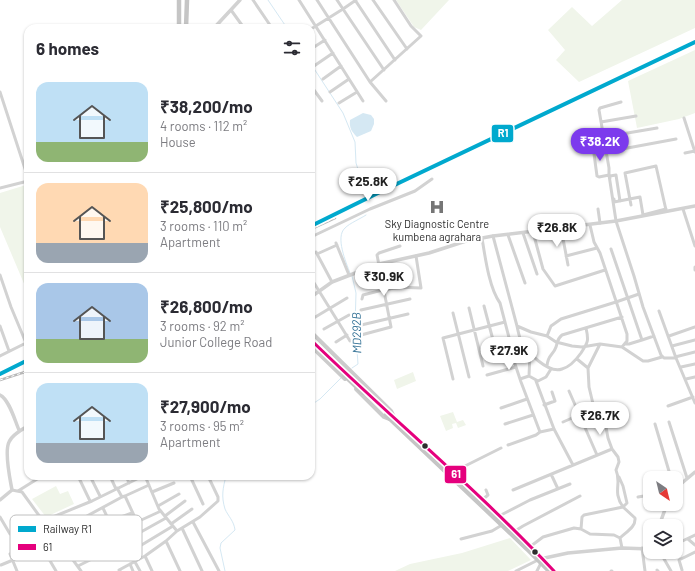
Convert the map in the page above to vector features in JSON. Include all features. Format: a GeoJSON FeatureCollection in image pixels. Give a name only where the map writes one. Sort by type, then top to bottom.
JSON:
{"type":"FeatureCollection","features":[{"type":"Feature","properties":{"kind":"main road"},"geometry":{"type":"LineString","coordinates":[[179,0],[179,24]]}},
{"type":"Feature","properties":{"kind":"main road"},"geometry":{"type":"LineString","coordinates":[[186,24],[187,0]]}},
{"type":"Feature","properties":{"kind":"main road"},"geometry":{"type":"LineString","coordinates":[[315,336],[391,411],[390,416]]}},
{"type":"Feature","properties":{"kind":"main road"},"geometry":{"type":"LineString","coordinates":[[315,344],[502,525],[554,571]]}},
{"type":"Feature","properties":{"kind":"main road"},"geometry":{"type":"LineString","coordinates":[[315,349],[390,416]]}},
{"type":"Feature","properties":{"kind":"main road"},"geometry":{"type":"LineString","coordinates":[[451,474],[482,500],[531,546],[549,571]]}},
{"type":"Feature","properties":{"kind":"street"},"geometry":{"type":"LineString","coordinates":[[219,24],[240,0]]}},
{"type":"Feature","properties":{"kind":"street"},"geometry":{"type":"LineString","coordinates":[[253,0],[269,24]]}},
{"type":"Feature","properties":{"kind":"street"},"geometry":{"type":"LineString","coordinates":[[299,0],[315,24]]}},
{"type":"Feature","properties":{"kind":"street"},"geometry":{"type":"LineString","coordinates":[[317,0],[370,82],[386,101]]}},
{"type":"Feature","properties":{"kind":"street"},"geometry":{"type":"LineString","coordinates":[[337,0],[384,70]]}},
{"type":"Feature","properties":{"kind":"street"},"geometry":{"type":"LineString","coordinates":[[363,101],[316,26],[356,0],[395,60]]}},
{"type":"Feature","properties":{"kind":"street"},"geometry":{"type":"LineString","coordinates":[[373,0],[407,49]]}},
{"type":"Feature","properties":{"kind":"street"},"geometry":{"type":"LineString","coordinates":[[370,82],[421,36],[411,26],[394,0]]}},
{"type":"Feature","properties":{"kind":"street"},"geometry":{"type":"LineString","coordinates":[[231,10],[241,24]]}},
{"type":"Feature","properties":{"kind":"street"},"geometry":{"type":"LineString","coordinates":[[315,46],[325,40]]}},
{"type":"Feature","properties":{"kind":"street"},"geometry":{"type":"LineString","coordinates":[[315,65],[333,53]]}},
{"type":"Feature","properties":{"kind":"street"},"geometry":{"type":"LineString","coordinates":[[323,79],[342,66]]}},
{"type":"Feature","properties":{"kind":"street"},"geometry":{"type":"LineString","coordinates":[[330,92],[349,79]]}},
{"type":"Feature","properties":{"kind":"street"},"geometry":{"type":"LineString","coordinates":[[315,91],[322,101]]}},
{"type":"Feature","properties":{"kind":"street"},"geometry":{"type":"LineString","coordinates":[[0,92],[24,166]]}},
{"type":"Feature","properties":{"kind":"street"},"geometry":{"type":"LineString","coordinates":[[339,103],[357,92]]}},
{"type":"Feature","properties":{"kind":"street"},"geometry":{"type":"LineString","coordinates":[[621,102],[600,108],[609,168],[608,175],[616,221],[643,307],[662,357]]}},
{"type":"Feature","properties":{"kind":"street"},"geometry":{"type":"LineString","coordinates":[[601,122],[636,116]]}},
{"type":"Feature","properties":{"kind":"street"},"geometry":{"type":"LineString","coordinates":[[684,118],[695,152],[685,153]]}},
{"type":"Feature","properties":{"kind":"street"},"geometry":{"type":"LineString","coordinates":[[604,137],[657,128]]}},
{"type":"Feature","properties":{"kind":"street"},"geometry":{"type":"LineString","coordinates":[[591,132],[597,176],[608,175]]}},
{"type":"Feature","properties":{"kind":"street"},"geometry":{"type":"LineString","coordinates":[[606,152],[676,139]]}},
{"type":"Feature","properties":{"kind":"street"},"geometry":{"type":"LineString","coordinates":[[630,205],[625,173],[656,166],[666,211]]}},
{"type":"Feature","properties":{"kind":"street"},"geometry":{"type":"LineString","coordinates":[[620,201],[616,175],[610,176],[614,202],[620,201],[640,197],[643,214],[695,206]]}},
{"type":"Feature","properties":{"kind":"street"},"geometry":{"type":"LineString","coordinates":[[315,235],[415,190],[432,179]]}},
{"type":"Feature","properties":{"kind":"street"},"geometry":{"type":"LineString","coordinates":[[0,188],[24,182]]}},
{"type":"Feature","properties":{"kind":"street"},"geometry":{"type":"LineString","coordinates":[[598,209],[600,223]]}},
{"type":"Feature","properties":{"kind":"street"},"geometry":{"type":"LineString","coordinates":[[683,209],[695,246]]}},
{"type":"Feature","properties":{"kind":"street"},"geometry":{"type":"LineString","coordinates":[[315,294],[332,282],[379,264],[416,256],[466,241],[493,236],[616,221],[657,212]]}},
{"type":"Feature","properties":{"kind":"street"},"geometry":{"type":"LineString","coordinates":[[590,224],[594,242],[622,317],[628,338],[626,344]]}},
{"type":"Feature","properties":{"kind":"street"},"geometry":{"type":"LineString","coordinates":[[561,228],[568,265]]}},
{"type":"Feature","properties":{"kind":"street"},"geometry":{"type":"LineString","coordinates":[[533,232],[543,269],[555,286],[605,270]]}},
{"type":"Feature","properties":{"kind":"street"},"geometry":{"type":"LineString","coordinates":[[524,233],[537,274]]}},
{"type":"Feature","properties":{"kind":"street"},"geometry":{"type":"LineString","coordinates":[[508,235],[525,283]]}},
{"type":"Feature","properties":{"kind":"street"},"geometry":{"type":"LineString","coordinates":[[493,236],[522,342],[530,353],[540,362],[549,367],[561,370],[577,359],[588,342],[586,328]]}},
{"type":"Feature","properties":{"kind":"street"},"geometry":{"type":"LineString","coordinates":[[482,238],[491,279],[496,297],[500,303],[512,349]]}},
{"type":"Feature","properties":{"kind":"street"},"geometry":{"type":"LineString","coordinates":[[332,282],[316,253],[337,244],[349,275]]}},
{"type":"Feature","properties":{"kind":"street"},"geometry":{"type":"LineString","coordinates":[[361,335],[391,327],[377,257],[379,253],[400,246]]}},
{"type":"Feature","properties":{"kind":"street"},"geometry":{"type":"LineString","coordinates":[[566,256],[597,248]]}},
{"type":"Feature","properties":{"kind":"street"},"geometry":{"type":"LineString","coordinates":[[611,249],[642,340]]}},
{"type":"Feature","properties":{"kind":"street"},"geometry":{"type":"LineString","coordinates":[[362,299],[363,295],[384,289],[403,286],[421,288],[416,256]]}},
{"type":"Feature","properties":{"kind":"street"},"geometry":{"type":"LineString","coordinates":[[358,282],[396,272]]}},
{"type":"Feature","properties":{"kind":"street"},"geometry":{"type":"LineString","coordinates":[[0,275],[24,336]]}},
{"type":"Feature","properties":{"kind":"street"},"geometry":{"type":"LineString","coordinates":[[315,284],[350,341]]}},
{"type":"Feature","properties":{"kind":"street"},"geometry":{"type":"LineString","coordinates":[[547,336],[551,326],[561,319],[639,294]]}},
{"type":"Feature","properties":{"kind":"street"},"geometry":{"type":"LineString","coordinates":[[315,317],[348,298]]}},
{"type":"Feature","properties":{"kind":"street"},"geometry":{"type":"LineString","coordinates":[[361,310],[410,299]]}},
{"type":"Feature","properties":{"kind":"street"},"geometry":{"type":"LineString","coordinates":[[484,306],[497,355]]}},
{"type":"Feature","properties":{"kind":"street"},"geometry":{"type":"LineString","coordinates":[[469,308],[483,366]]}},
{"type":"Feature","properties":{"kind":"street"},"geometry":{"type":"LineString","coordinates":[[659,311],[676,358],[695,403]]}},
{"type":"Feature","properties":{"kind":"street"},"geometry":{"type":"LineString","coordinates":[[453,313],[469,377]]}},
{"type":"Feature","properties":{"kind":"street"},"geometry":{"type":"LineString","coordinates":[[357,326],[408,314]]}},
{"type":"Feature","properties":{"kind":"street"},"geometry":{"type":"LineString","coordinates":[[324,329],[349,315]]}},
{"type":"Feature","properties":{"kind":"street"},"geometry":{"type":"LineString","coordinates":[[536,381],[546,377],[549,367],[548,358],[562,335],[622,317]]}},
{"type":"Feature","properties":{"kind":"street"},"geometry":{"type":"LineString","coordinates":[[453,379],[443,338],[505,322]]}},
{"type":"Feature","properties":{"kind":"street"},"geometry":{"type":"LineString","coordinates":[[0,326],[9,351]]}},
{"type":"Feature","properties":{"kind":"street"},"geometry":{"type":"LineString","coordinates":[[517,326],[572,346],[585,347],[600,344],[622,347],[643,361],[662,357],[676,358],[695,352]]}},
{"type":"Feature","properties":{"kind":"street"},"geometry":{"type":"LineString","coordinates":[[668,336],[695,327]]}},
{"type":"Feature","properties":{"kind":"street"},"geometry":{"type":"LineString","coordinates":[[336,342],[347,335]]}},
{"type":"Feature","properties":{"kind":"street"},"geometry":{"type":"LineString","coordinates":[[622,347],[626,344],[654,336]]}},
{"type":"Feature","properties":{"kind":"street"},"geometry":{"type":"LineString","coordinates":[[672,346],[695,340]]}},
{"type":"Feature","properties":{"kind":"street"},"geometry":{"type":"LineString","coordinates":[[0,356],[24,344]]}},
{"type":"Feature","properties":{"kind":"street"},"geometry":{"type":"LineString","coordinates":[[581,529],[582,517],[584,515],[623,507],[627,503],[623,486],[616,470],[619,462],[618,457],[608,438],[606,427],[594,408],[588,382],[588,368],[600,344]]}},
{"type":"Feature","properties":{"kind":"street"},"geometry":{"type":"LineString","coordinates":[[529,376],[530,353]]}},
{"type":"Feature","properties":{"kind":"street"},"geometry":{"type":"LineString","coordinates":[[512,355],[527,400],[540,432]]}},
{"type":"Feature","properties":{"kind":"street"},"geometry":{"type":"LineString","coordinates":[[577,359],[588,368]]}},
{"type":"Feature","properties":{"kind":"street"},"geometry":{"type":"LineString","coordinates":[[681,367],[695,364]]}},
{"type":"Feature","properties":{"kind":"street"},"geometry":{"type":"LineString","coordinates":[[487,375],[516,367]]}},
{"type":"Feature","properties":{"kind":"street"},"geometry":{"type":"LineString","coordinates":[[520,379],[529,376]]}},
{"type":"Feature","properties":{"kind":"street"},"geometry":{"type":"LineString","coordinates":[[529,376],[536,381],[554,429],[573,465]]}},
{"type":"Feature","properties":{"kind":"street"},"geometry":{"type":"LineString","coordinates":[[686,380],[695,377]]}},
{"type":"Feature","properties":{"kind":"street"},"geometry":{"type":"LineString","coordinates":[[569,391],[597,455]]}},
{"type":"Feature","properties":{"kind":"street"},"geometry":{"type":"LineString","coordinates":[[544,405],[555,401],[552,392]]}},
{"type":"Feature","properties":{"kind":"street"},"geometry":{"type":"LineString","coordinates":[[0,395],[3,396],[7,402],[19,430]]}},
{"type":"Feature","properties":{"kind":"street"},"geometry":{"type":"LineString","coordinates":[[668,406],[693,397]]}},
{"type":"Feature","properties":{"kind":"street"},"geometry":{"type":"LineString","coordinates":[[501,408],[527,400]]}},
{"type":"Feature","properties":{"kind":"street"},"geometry":{"type":"LineString","coordinates":[[505,424],[533,415]]}},
{"type":"Feature","properties":{"kind":"street"},"geometry":{"type":"LineString","coordinates":[[563,422],[579,415]]}},
{"type":"Feature","properties":{"kind":"street"},"geometry":{"type":"LineString","coordinates":[[669,422],[687,478]]}},
{"type":"Feature","properties":{"kind":"street"},"geometry":{"type":"LineString","coordinates":[[655,424],[669,471]]}},
{"type":"Feature","properties":{"kind":"street"},"geometry":{"type":"LineString","coordinates":[[12,490],[7,453],[9,442],[19,430],[24,428]]}},
{"type":"Feature","properties":{"kind":"street"},"geometry":{"type":"LineString","coordinates":[[508,445],[536,435],[540,432],[554,429]]}},
{"type":"Feature","properties":{"kind":"street"},"geometry":{"type":"LineString","coordinates":[[451,474],[501,448]]}},
{"type":"Feature","properties":{"kind":"street"},"geometry":{"type":"LineString","coordinates":[[513,490],[612,448]]}},
{"type":"Feature","properties":{"kind":"street"},"geometry":{"type":"LineString","coordinates":[[683,482],[695,472]]}},
{"type":"Feature","properties":{"kind":"street"},"geometry":{"type":"LineString","coordinates":[[551,474],[558,489]]}},
{"type":"Feature","properties":{"kind":"street"},"geometry":{"type":"LineString","coordinates":[[618,475],[617,495],[623,507],[636,520],[634,525],[620,538]]}},
{"type":"Feature","properties":{"kind":"street"},"geometry":{"type":"LineString","coordinates":[[18,491],[36,480]]}},
{"type":"Feature","properties":{"kind":"street"},"geometry":{"type":"LineString","coordinates":[[80,480],[90,501]]}},
{"type":"Feature","properties":{"kind":"street"},"geometry":{"type":"LineString","coordinates":[[92,480],[100,496]]}},
{"type":"Feature","properties":{"kind":"street"},"geometry":{"type":"LineString","coordinates":[[112,480],[133,515]]}},
{"type":"Feature","properties":{"kind":"street"},"geometry":{"type":"LineString","coordinates":[[57,515],[135,480]]}},
{"type":"Feature","properties":{"kind":"street"},"geometry":{"type":"LineString","coordinates":[[146,480],[161,511],[177,531]]}},
{"type":"Feature","properties":{"kind":"street"},"geometry":{"type":"LineString","coordinates":[[192,480],[203,504]]}},
{"type":"Feature","properties":{"kind":"street"},"geometry":{"type":"LineString","coordinates":[[142,558],[166,541],[177,531],[193,522],[218,499],[210,480]]}},
{"type":"Feature","properties":{"kind":"street"},"geometry":{"type":"LineString","coordinates":[[152,492],[174,483]]}},
{"type":"Feature","properties":{"kind":"street"},"geometry":{"type":"LineString","coordinates":[[499,516],[530,500],[570,484]]}},
{"type":"Feature","properties":{"kind":"street"},"geometry":{"type":"LineString","coordinates":[[87,515],[149,485]]}},
{"type":"Feature","properties":{"kind":"street"},"geometry":{"type":"LineString","coordinates":[[0,499],[12,490],[22,492],[39,515]]}},
{"type":"Feature","properties":{"kind":"street"},"geometry":{"type":"LineString","coordinates":[[482,500],[488,495],[486,490]]}},
{"type":"Feature","properties":{"kind":"street"},"geometry":{"type":"LineString","coordinates":[[158,506],[179,494]]}},
{"type":"Feature","properties":{"kind":"street"},"geometry":{"type":"LineString","coordinates":[[515,531],[580,496]]}},
{"type":"Feature","properties":{"kind":"street"},"geometry":{"type":"LineString","coordinates":[[638,497],[643,496]]}},
{"type":"Feature","properties":{"kind":"street"},"geometry":{"type":"LineString","coordinates":[[142,531],[166,517],[185,501]]}},
{"type":"Feature","properties":{"kind":"street"},"geometry":{"type":"LineString","coordinates":[[103,508],[106,515]]}},
{"type":"Feature","properties":{"kind":"street"},"geometry":{"type":"LineString","coordinates":[[142,545],[172,525],[192,509]]}},
{"type":"Feature","properties":{"kind":"street"},"geometry":{"type":"LineString","coordinates":[[142,520],[161,511]]}},
{"type":"Feature","properties":{"kind":"street"},"geometry":{"type":"LineString","coordinates":[[125,515],[132,512]]}},
{"type":"Feature","properties":{"kind":"street"},"geometry":{"type":"LineString","coordinates":[[0,517],[10,534]]}},
{"type":"Feature","properties":{"kind":"street"},"geometry":{"type":"LineString","coordinates":[[193,522],[219,571]]}},
{"type":"Feature","properties":{"kind":"street"},"geometry":{"type":"LineString","coordinates":[[460,539],[492,531],[502,525]]}},
{"type":"Feature","properties":{"kind":"street"},"geometry":{"type":"LineString","coordinates":[[182,528],[202,571]]}},
{"type":"Feature","properties":{"kind":"street"},"geometry":{"type":"LineString","coordinates":[[531,546],[543,537],[574,528],[581,529],[590,534],[614,535],[620,538]]}},
{"type":"Feature","properties":{"kind":"street"},"geometry":{"type":"LineString","coordinates":[[683,541],[695,535]]}},
{"type":"Feature","properties":{"kind":"street"},"geometry":{"type":"LineString","coordinates":[[620,538],[622,548]]}},
{"type":"Feature","properties":{"kind":"street"},"geometry":{"type":"LineString","coordinates":[[688,539],[695,545]]}},
{"type":"Feature","properties":{"kind":"street"},"geometry":{"type":"LineString","coordinates":[[166,541],[180,571]]}},
{"type":"Feature","properties":{"kind":"street"},"geometry":{"type":"LineString","coordinates":[[516,571],[540,560],[568,553],[622,548],[642,548],[645,571]]}},
{"type":"Feature","properties":{"kind":"street"},"geometry":{"type":"LineString","coordinates":[[682,570],[678,560],[695,552]]}},
{"type":"Feature","properties":{"kind":"street"},"geometry":{"type":"LineString","coordinates":[[145,556],[152,571]]}},
{"type":"Feature","properties":{"kind":"street"},"geometry":{"type":"LineString","coordinates":[[664,559],[671,571]]}},
{"type":"Feature","properties":{"kind":"street"},"geometry":{"type":"LineString","coordinates":[[536,571],[540,560]]}},
{"type":"Feature","properties":{"kind":"street"},"geometry":{"type":"LineString","coordinates":[[0,565],[10,561]]}},
{"type":"Feature","properties":{"kind":"street"},"geometry":{"type":"LineString","coordinates":[[13,561],[17,571]]}},
{"type":"Feature","properties":{"kind":"street"},"geometry":{"type":"LineString","coordinates":[[50,561],[56,571]]}},
{"type":"Feature","properties":{"kind":"street"},"geometry":{"type":"LineString","coordinates":[[74,561],[81,571]]}},
{"type":"Feature","properties":{"kind":"street"},"geometry":{"type":"LineString","coordinates":[[78,566],[88,561]]}},
{"type":"Feature","properties":{"kind":"street"},"geometry":{"type":"LineString","coordinates":[[120,571],[119,570],[135,562],[140,571]]}},
{"type":"Feature","properties":{"kind":"street"},"geometry":{"type":"LineString","coordinates":[[130,564],[133,571]]}},
{"type":"Feature","properties":{"kind":"shaded area"},"geometry":{"type":"Polygon","coordinates":[[[396,0],[449,0],[421,30],[414,27],[396,0]]]}},
{"type":"Feature","properties":{"kind":"shaded area"},"geometry":{"type":"Polygon","coordinates":[[[622,0],[695,0],[695,28],[579,82],[556,60],[565,50],[548,30],[572,7],[592,26],[622,0]]]}},
{"type":"Feature","properties":{"kind":"shaded area"},"geometry":{"type":"Polygon","coordinates":[[[695,50],[695,113],[679,119],[637,128],[628,81],[695,50]]]}},
{"type":"Feature","properties":{"kind":"shaded area"},"geometry":{"type":"Polygon","coordinates":[[[24,186],[24,284],[0,227],[0,193],[24,186]]]}},
{"type":"Feature","properties":{"kind":"shaded area"},"geometry":{"type":"Polygon","coordinates":[[[413,372],[416,381],[397,389],[394,380],[413,372]]]}},
{"type":"Feature","properties":{"kind":"shaded area"},"geometry":{"type":"Polygon","coordinates":[[[453,412],[457,422],[463,420],[466,425],[458,428],[456,423],[452,424],[453,428],[446,431],[440,416],[453,412]]]}},
{"type":"Feature","properties":{"kind":"shaded area"},"geometry":{"type":"Polygon","coordinates":[[[56,486],[60,494],[68,491],[74,504],[50,515],[44,515],[32,499],[56,486]]]}},
{"type":"Feature","properties":{"kind":"shaded area"},"geometry":{"type":"Polygon","coordinates":[[[510,538],[531,560],[508,571],[395,571],[410,564],[462,553],[510,538]]]}},
{"type":"Feature","properties":{"kind":"water"},"geometry":{"type":"Polygon","coordinates":[[[363,113],[371,115],[374,119],[374,124],[371,131],[357,137],[351,130],[350,120],[363,113]]]}},
{"type":"Feature","properties":{"kind":"waterway","name":"MD292B"},"geometry":{"type":"LineString","coordinates":[[268,0],[284,24]]}},
{"type":"Feature","properties":{"kind":"waterway","name":"MD292B"},"geometry":{"type":"LineString","coordinates":[[315,70],[343,113],[355,142],[356,163],[363,185],[357,191]]}},
{"type":"Feature","properties":{"kind":"waterway","name":"MD292B"},"geometry":{"type":"LineString","coordinates":[[350,273],[342,250],[342,232],[347,226],[366,215]]}},
{"type":"Feature","properties":{"kind":"waterway","name":"MD292B"},"geometry":{"type":"LineString","coordinates":[[352,276],[356,293],[355,326],[359,341],[357,350],[358,364],[352,368]]}},
{"type":"Feature","properties":{"kind":"waterway","name":"MD292B"},"geometry":{"type":"LineString","coordinates":[[315,402],[341,378]]}},
{"type":"Feature","properties":{"kind":"waterway","name":"MD292B"},"geometry":{"type":"LineString","coordinates":[[225,480],[223,500],[225,509],[235,530],[221,543],[220,548],[225,571]]}},
{"type":"Feature","properties":{"kind":"railway"},"geometry":{"type":"LineString","coordinates":[[315,227],[335,218]]}},
{"type":"Feature","properties":{"kind":"railway"},"geometry":{"type":"LineString","coordinates":[[0,380],[24,372]]}},
{"type":"Feature","properties":{"kind":"rail line","name":"R1"},"geometry":{"type":"LineString","coordinates":[[315,224],[695,42]]}},
{"type":"Feature","properties":{"kind":"rail line","name":"R1"},"geometry":{"type":"LineString","coordinates":[[0,374],[24,362]]}},
{"type":"Feature","properties":{"kind":"transit line","name":"61"},"geometry":{"type":"LineString","coordinates":[[315,344],[495,511],[554,571]]}},
{"type":"Feature","properties":{"kind":"place","name":"Sky Diagnostic Centre kumbena agrahara"},"geometry":{"type":"Point","coordinates":[437,207]}}]}
